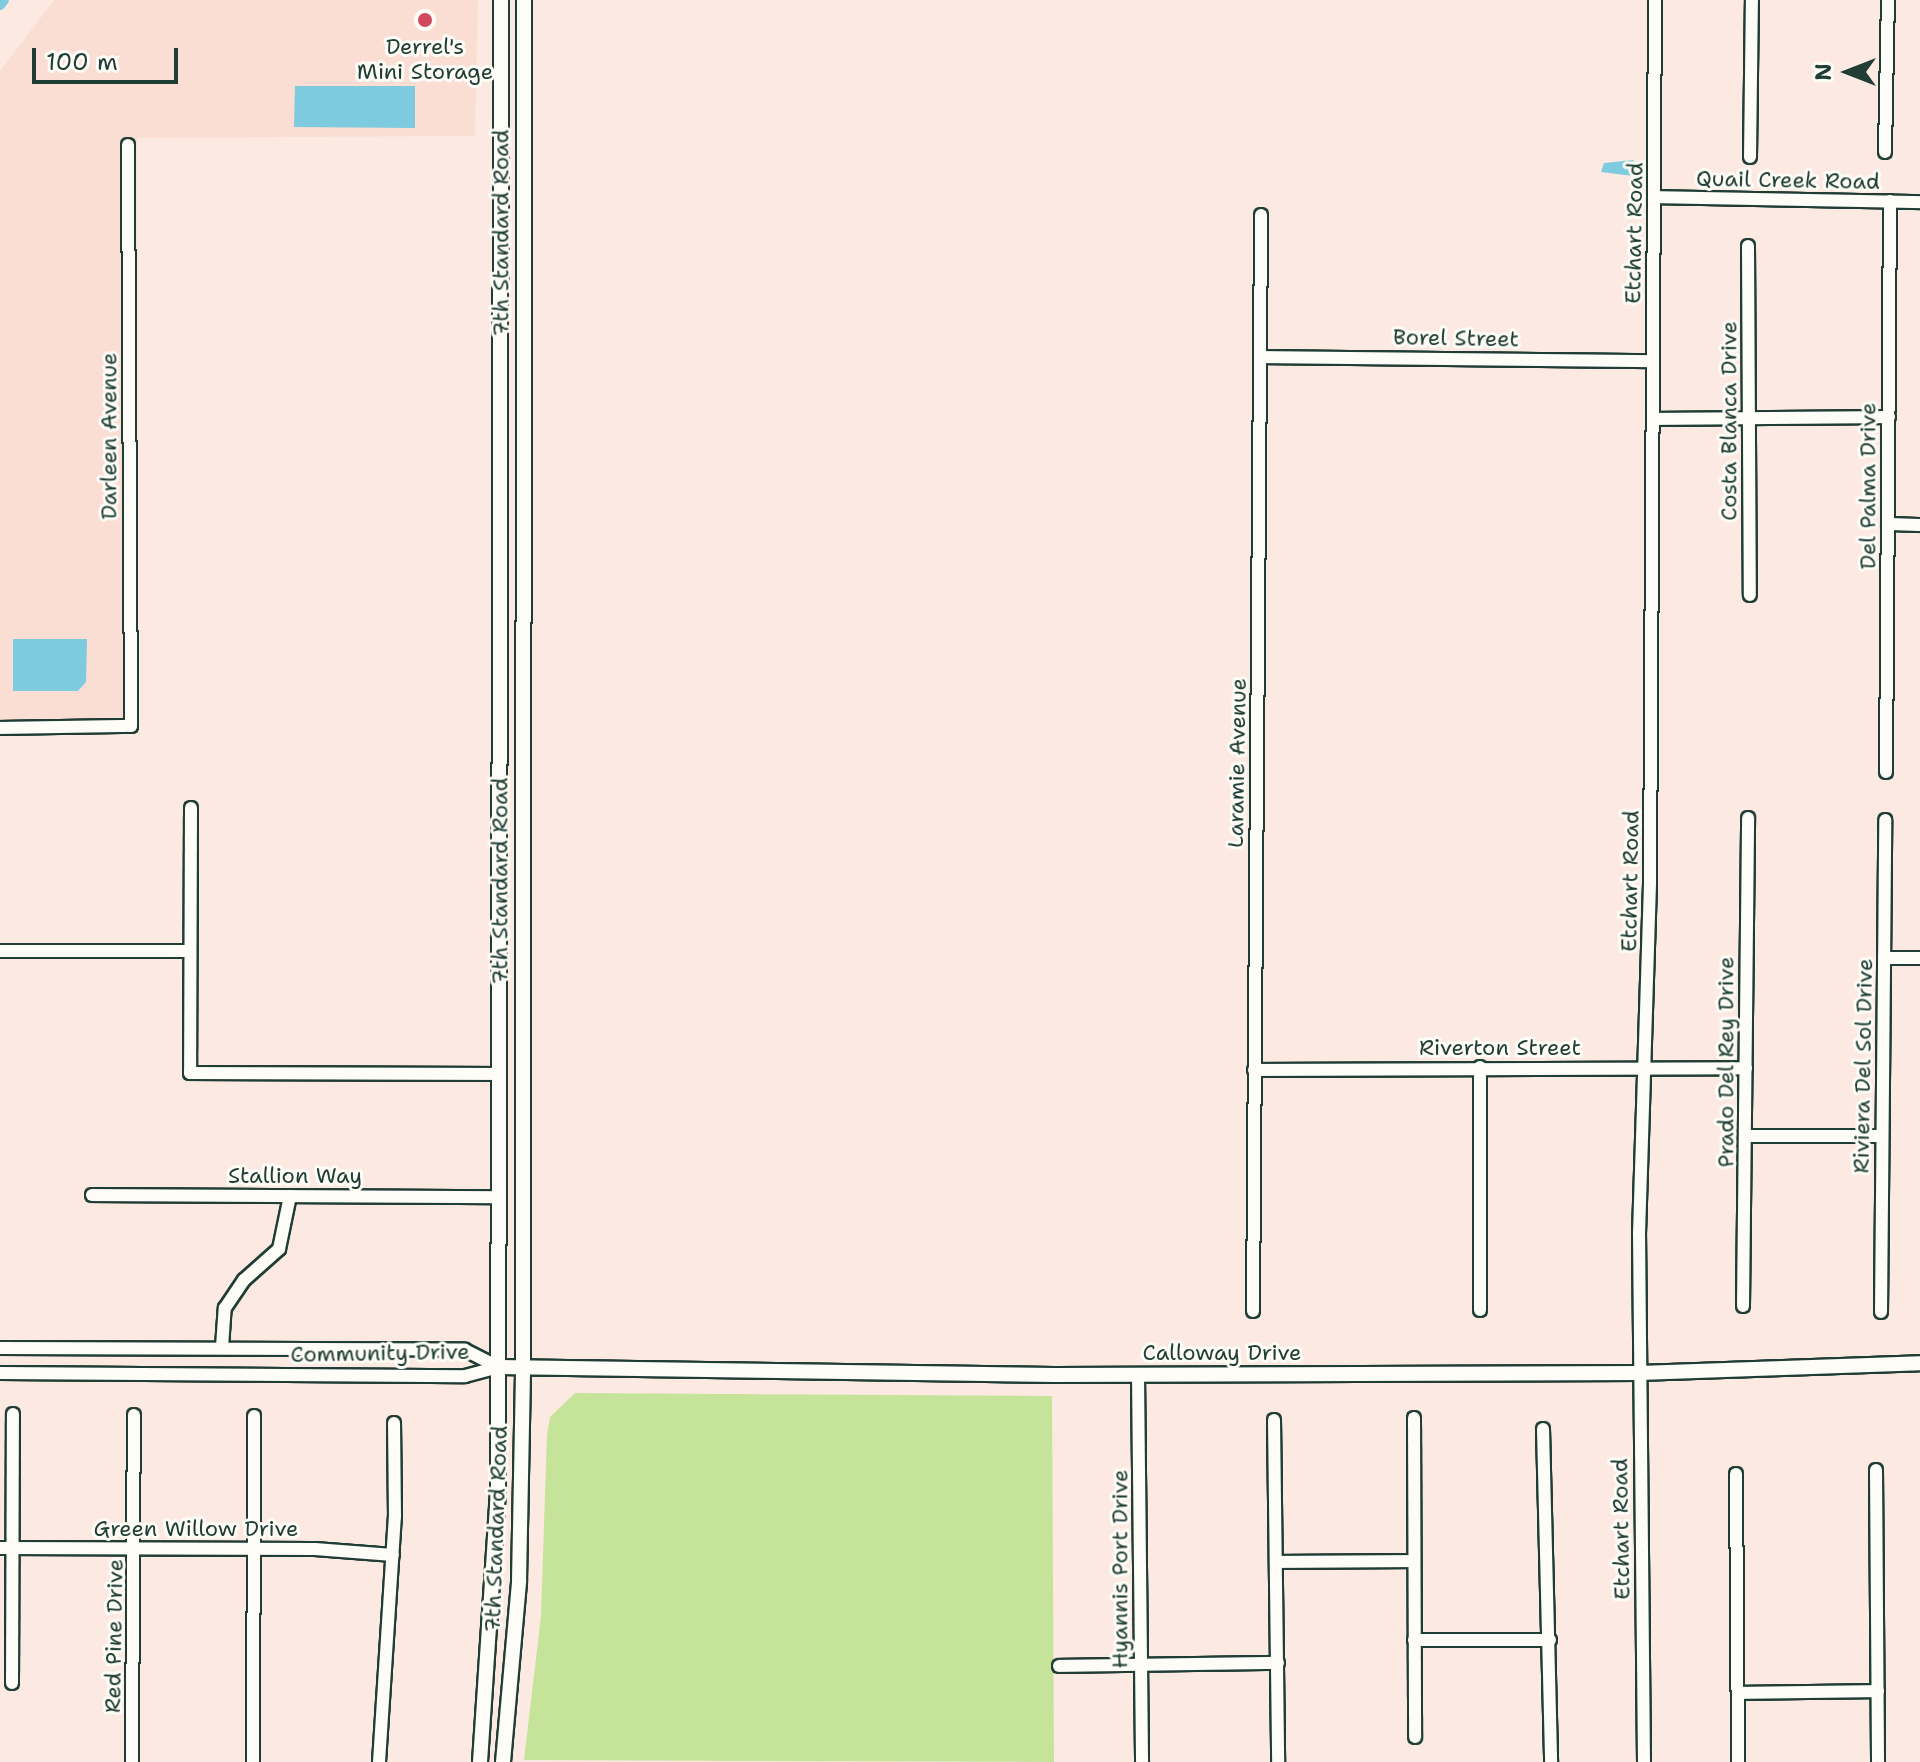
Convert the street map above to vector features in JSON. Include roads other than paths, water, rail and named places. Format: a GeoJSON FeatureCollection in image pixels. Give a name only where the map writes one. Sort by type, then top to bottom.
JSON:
{"type":"FeatureCollection","features":[{"type":"Feature","properties":{"kind":"main road","name":"7th Standard Road"},"geometry":{"type":"LineString","coordinates":[[480,1762],[495,1575],[498,1367],[501,0]]}},
{"type":"Feature","properties":{"kind":"main road","name":"7th Standard Road"},"geometry":{"type":"LineString","coordinates":[[503,1762],[519,1581],[523,1368],[524,0]]}},
{"type":"Feature","properties":{"kind":"main road","name":"Calloway Drive"},"geometry":{"type":"LineString","coordinates":[[498,1367],[1138,1375],[1639,1373],[1920,1363]]}},
{"type":"Feature","properties":{"kind":"street","name":"Etchart Road"},"geometry":{"type":"LineString","coordinates":[[1644,1762],[1639,1373],[1647,1066],[1655,0]]}},
{"type":"Feature","properties":{"kind":"street"},"geometry":{"type":"LineString","coordinates":[[1750,157],[1752,0]]}},
{"type":"Feature","properties":{"kind":"street"},"geometry":{"type":"LineString","coordinates":[[1885,152],[1888,0]]}},
{"type":"Feature","properties":{"kind":"street","name":"Darleen Avenue"},"geometry":{"type":"LineString","coordinates":[[0,728],[131,726],[128,145]]}},
{"type":"Feature","properties":{"kind":"street","name":"Quail Creek Road"},"geometry":{"type":"LineString","coordinates":[[1655,197],[1920,202]]}},
{"type":"Feature","properties":{"kind":"street","name":"Del Palma Drive"},"geometry":{"type":"LineString","coordinates":[[1886,772],[1890,201]]}},
{"type":"Feature","properties":{"kind":"street","name":"Laramie Avenue"},"geometry":{"type":"LineString","coordinates":[[1253,1311],[1261,215]]}},
{"type":"Feature","properties":{"kind":"street","name":"Costa Blanca Drive"},"geometry":{"type":"LineString","coordinates":[[1748,246],[1750,595]]}},
{"type":"Feature","properties":{"kind":"street","name":"Borel Street"},"geometry":{"type":"LineString","coordinates":[[1261,357],[1652,361]]}},
{"type":"Feature","properties":{"kind":"street"},"geometry":{"type":"LineString","coordinates":[[1653,419],[1889,417]]}},
{"type":"Feature","properties":{"kind":"street"},"geometry":{"type":"LineString","coordinates":[[1888,524],[1920,525]]}},
{"type":"Feature","properties":{"kind":"street"},"geometry":{"type":"LineString","coordinates":[[191,808],[188,951],[190,1073],[499,1074]]}},
{"type":"Feature","properties":{"kind":"street","name":"Prado Del Rey Drive"},"geometry":{"type":"LineString","coordinates":[[1743,1306],[1748,818]]}},
{"type":"Feature","properties":{"kind":"street","name":"Riviera Del Sol Drive"},"geometry":{"type":"LineString","coordinates":[[1881,1312],[1885,820]]}},
{"type":"Feature","properties":{"kind":"street"},"geometry":{"type":"LineString","coordinates":[[0,951],[188,951]]}},
{"type":"Feature","properties":{"kind":"street"},"geometry":{"type":"LineString","coordinates":[[1884,958],[1920,958]]}},
{"type":"Feature","properties":{"kind":"street","name":"Riverton Street"},"geometry":{"type":"LineString","coordinates":[[1254,1070],[1647,1066],[1746,1068]]}},
{"type":"Feature","properties":{"kind":"street"},"geometry":{"type":"LineString","coordinates":[[1480,1067],[1480,1310]]}},
{"type":"Feature","properties":{"kind":"street"},"geometry":{"type":"LineString","coordinates":[[1746,1136],[1882,1136]]}},
{"type":"Feature","properties":{"kind":"street","name":"Stallion Way"},"geometry":{"type":"LineString","coordinates":[[92,1195],[498,1197]]}},
{"type":"Feature","properties":{"kind":"street"},"geometry":{"type":"LineString","coordinates":[[222,1347],[225,1308],[244,1280],[279,1249],[290,1196]]}},
{"type":"Feature","properties":{"kind":"street","name":"Community Drive"},"geometry":{"type":"LineString","coordinates":[[0,1348],[465,1350],[498,1367]]}},
{"type":"Feature","properties":{"kind":"street","name":"Community Drive"},"geometry":{"type":"LineString","coordinates":[[0,1373],[465,1376],[498,1367]]}},
{"type":"Feature","properties":{"kind":"street","name":"Hyannis Port Drive"},"geometry":{"type":"LineString","coordinates":[[1138,1375],[1142,1762]]}},
{"type":"Feature","properties":{"kind":"street"},"geometry":{"type":"LineString","coordinates":[[12,1683],[6,1548],[13,1414]]}},
{"type":"Feature","properties":{"kind":"street","name":"Red Pine Drive"},"geometry":{"type":"LineString","coordinates":[[132,1762],[134,1415]]}},
{"type":"Feature","properties":{"kind":"street"},"geometry":{"type":"LineString","coordinates":[[253,1762],[254,1416]]}},
{"type":"Feature","properties":{"kind":"street"},"geometry":{"type":"LineString","coordinates":[[1414,1418],[1415,1737]]}},
{"type":"Feature","properties":{"kind":"street"},"geometry":{"type":"LineString","coordinates":[[1274,1420],[1278,1762]]}},
{"type":"Feature","properties":{"kind":"street"},"geometry":{"type":"LineString","coordinates":[[379,1762],[393,1555],[394,1423]]}},
{"type":"Feature","properties":{"kind":"street"},"geometry":{"type":"LineString","coordinates":[[1543,1429],[1551,1762]]}},
{"type":"Feature","properties":{"kind":"street"},"geometry":{"type":"LineString","coordinates":[[1876,1470],[1878,1762]]}},
{"type":"Feature","properties":{"kind":"street"},"geometry":{"type":"LineString","coordinates":[[1736,1474],[1738,1762]]}},
{"type":"Feature","properties":{"kind":"street","name":"Green Willow Drive"},"geometry":{"type":"LineString","coordinates":[[6,1548],[254,1548],[393,1555]]}},
{"type":"Feature","properties":{"kind":"street"},"geometry":{"type":"LineString","coordinates":[[1277,1562],[1414,1561]]}},
{"type":"Feature","properties":{"kind":"street"},"geometry":{"type":"LineString","coordinates":[[1414,1640],[1550,1640]]}},
{"type":"Feature","properties":{"kind":"street"},"geometry":{"type":"LineString","coordinates":[[1059,1666],[1278,1663]]}},
{"type":"Feature","properties":{"kind":"street"},"geometry":{"type":"LineString","coordinates":[[1738,1693],[1878,1691]]}},
{"type":"Feature","properties":{"kind":"water"},"geometry":{"type":"Polygon","coordinates":[[[295,86],[415,86],[415,128],[294,127],[295,86]]]}},
{"type":"Feature","properties":{"kind":"water"},"geometry":{"type":"Polygon","coordinates":[[[1633,160],[1637,165],[1633,176],[1601,172],[1604,163],[1633,160]]]}},
{"type":"Feature","properties":{"kind":"water"},"geometry":{"type":"Polygon","coordinates":[[[13,639],[87,639],[86,682],[78,691],[13,691],[13,639]]]}},
{"type":"Feature","properties":{"kind":"waterway"},"geometry":{"type":"LineString","coordinates":[[0,5],[4,0]]}},
{"type":"Feature","properties":{"kind":"place","name":"Derrel's Mini Storage"},"geometry":{"type":"Point","coordinates":[425,20]}}]}
